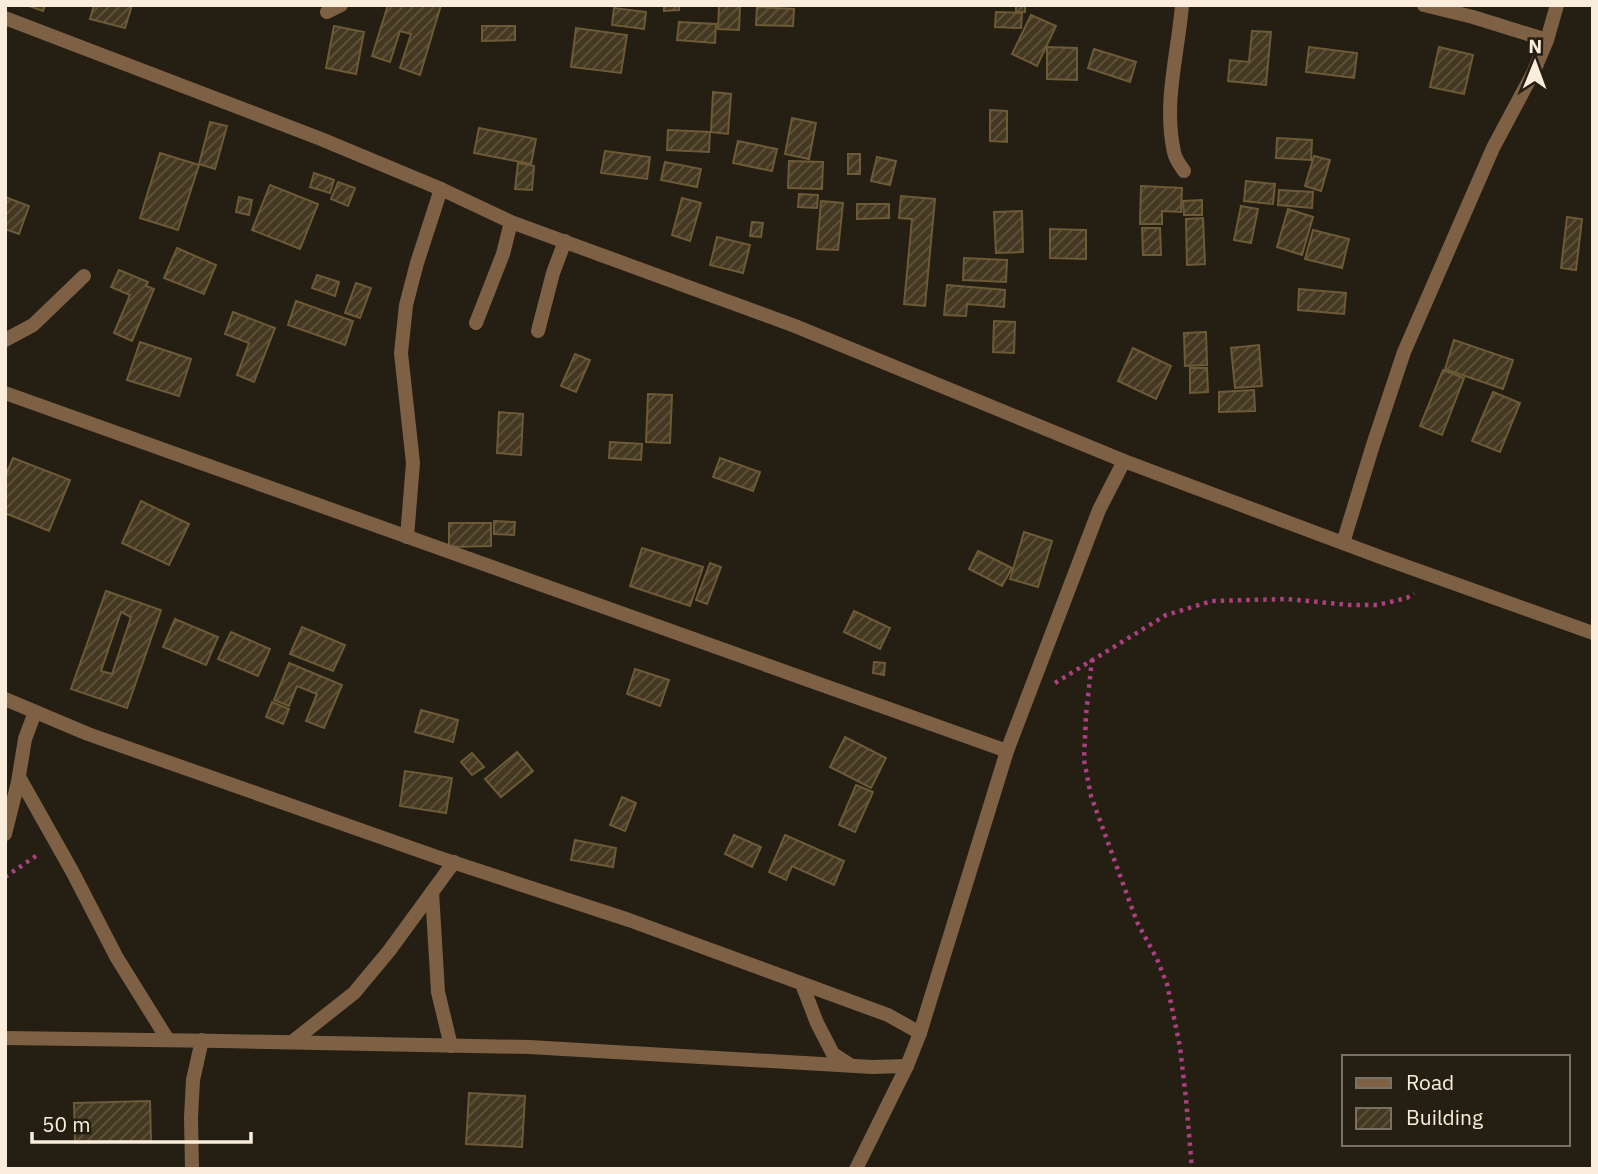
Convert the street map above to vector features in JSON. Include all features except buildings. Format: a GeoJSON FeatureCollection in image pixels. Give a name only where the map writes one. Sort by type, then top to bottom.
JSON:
{"type":"FeatureCollection","features":[{"type":"Feature","properties":{"kind":"street"},"geometry":{"type":"LineString","coordinates":[[327,12],[341,5]]}},
{"type":"Feature","properties":{"kind":"street"},"geometry":{"type":"LineString","coordinates":[[1182,5],[1180,36],[1170,90],[1174,155],[1184,171]]}},
{"type":"Feature","properties":{"kind":"street"},"geometry":{"type":"LineString","coordinates":[[1424,5],[1547,40]]}},
{"type":"Feature","properties":{"kind":"street"},"geometry":{"type":"LineString","coordinates":[[1343,543],[1404,352],[1493,148],[1534,71],[1558,5]]}},
{"type":"Feature","properties":{"kind":"street"},"geometry":{"type":"LineString","coordinates":[[5,18],[321,139],[441,189],[511,222],[795,326],[1124,461],[1593,633]]}},
{"type":"Feature","properties":{"kind":"street"},"geometry":{"type":"LineString","coordinates":[[407,537],[413,463],[401,353],[403,329],[417,263],[441,189]]}},
{"type":"Feature","properties":{"kind":"street"},"geometry":{"type":"LineString","coordinates":[[476,323],[503,254],[511,222]]}},
{"type":"Feature","properties":{"kind":"street"},"geometry":{"type":"LineString","coordinates":[[538,331],[565,241]]}},
{"type":"Feature","properties":{"kind":"street"},"geometry":{"type":"LineString","coordinates":[[5,340],[33,325],[84,276]]}},
{"type":"Feature","properties":{"kind":"street"},"geometry":{"type":"LineString","coordinates":[[5,393],[1007,751]]}},
{"type":"Feature","properties":{"kind":"street"},"geometry":{"type":"LineString","coordinates":[[856,1169],[907,1066],[920,1033],[1007,751],[1094,523],[1124,461]]}},
{"type":"Feature","properties":{"kind":"street"},"geometry":{"type":"LineString","coordinates":[[5,699],[88,734],[629,920],[888,1016],[920,1033]]}},
{"type":"Feature","properties":{"kind":"street"},"geometry":{"type":"LineString","coordinates":[[5,834],[25,738],[35,712]]}},
{"type":"Feature","properties":{"kind":"street"},"geometry":{"type":"LineString","coordinates":[[19,777],[117,958],[168,1040]]}},
{"type":"Feature","properties":{"kind":"street"},"geometry":{"type":"LineString","coordinates":[[292,1042],[355,993],[454,862]]}},
{"type":"Feature","properties":{"kind":"street"},"geometry":{"type":"LineString","coordinates":[[432,892],[438,992],[451,1046]]}},
{"type":"Feature","properties":{"kind":"street"},"geometry":{"type":"LineString","coordinates":[[802,984],[833,1054],[851,1066]]}},
{"type":"Feature","properties":{"kind":"street"},"geometry":{"type":"LineString","coordinates":[[5,1038],[529,1047],[872,1068],[907,1066]]}},
{"type":"Feature","properties":{"kind":"street"},"geometry":{"type":"LineString","coordinates":[[192,1169],[193,1080],[202,1040]]}},
{"type":"Feature","properties":{"kind":"path"},"geometry":{"type":"LineString","coordinates":[[1026,701],[1166,615],[1212,601],[1287,599],[1377,605],[1407,598],[1433,576]]}},
{"type":"Feature","properties":{"kind":"path"},"geometry":{"type":"LineString","coordinates":[[1093,659],[1084,760],[1091,796],[1137,922],[1167,984],[1180,1047],[1192,1169]]}},
{"type":"Feature","properties":{"kind":"path"},"geometry":{"type":"LineString","coordinates":[[5,877],[56,842]]}}]}
